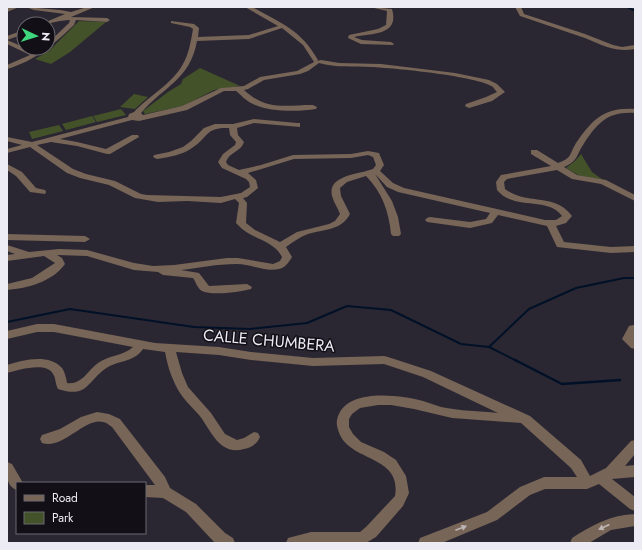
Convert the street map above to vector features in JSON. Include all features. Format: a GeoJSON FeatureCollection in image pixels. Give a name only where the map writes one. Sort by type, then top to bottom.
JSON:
{"type":"FeatureCollection","features":[{"type":"Feature","properties":{"kind":"street"},"geometry":{"type":"LineString","coordinates":[[7,10],[16,7]]}},
{"type":"Feature","properties":{"kind":"street"},"geometry":{"type":"LineString","coordinates":[[28,7],[38,10],[59,10],[72,17]]}},
{"type":"Feature","properties":{"kind":"street"},"geometry":{"type":"LineString","coordinates":[[72,17],[92,7]]}},
{"type":"Feature","properties":{"kind":"street"},"geometry":{"type":"LineString","coordinates":[[248,7],[282,26],[303,42],[317,62]]}},
{"type":"Feature","properties":{"kind":"street"},"geometry":{"type":"LineString","coordinates":[[372,7],[390,10],[389,26],[377,31],[350,36],[351,38],[367,43],[391,44]]}},
{"type":"Feature","properties":{"kind":"street"},"geometry":{"type":"LineString","coordinates":[[518,7],[522,15],[583,35],[611,47],[622,49],[635,47]]}},
{"type":"Feature","properties":{"kind":"street"},"geometry":{"type":"LineString","coordinates":[[56,19],[62,17],[72,17],[107,20]]}},
{"type":"Feature","properties":{"kind":"street"},"geometry":{"type":"LineString","coordinates":[[56,39],[72,24],[72,17]]}},
{"type":"Feature","properties":{"kind":"street"},"geometry":{"type":"LineString","coordinates":[[137,116],[184,68],[187,63],[196,28],[192,25],[173,22]]}},
{"type":"Feature","properties":{"kind":"street"},"geometry":{"type":"LineString","coordinates":[[194,39],[247,38],[282,26]]}},
{"type":"Feature","properties":{"kind":"street"},"geometry":{"type":"LineString","coordinates":[[7,67],[33,56]]}},
{"type":"Feature","properties":{"kind":"street"},"geometry":{"type":"LineString","coordinates":[[7,151],[137,116],[184,108],[223,89],[249,86],[262,78],[306,70],[317,62],[344,65],[370,65],[461,77],[495,85],[501,92],[489,99],[469,106]]}},
{"type":"Feature","properties":{"kind":"street"},"geometry":{"type":"LineString","coordinates":[[238,88],[255,103],[265,106],[313,107]]}},
{"type":"Feature","properties":{"kind":"street"},"geometry":{"type":"LineString","coordinates":[[372,173],[390,185],[401,190],[495,212],[554,223],[563,221],[567,216],[565,211],[558,206],[515,199],[505,194],[501,190],[500,182],[504,177],[541,172],[571,161],[580,144],[605,115],[619,111],[635,112]]}},
{"type":"Feature","properties":{"kind":"street"},"geometry":{"type":"LineString","coordinates":[[157,157],[176,153],[186,148],[212,127],[222,125],[233,126],[244,122],[254,121],[283,125],[297,125]]}},
{"type":"Feature","properties":{"kind":"street"},"geometry":{"type":"LineString","coordinates":[[7,139],[30,144],[70,171],[83,176],[112,183],[138,196],[158,200],[187,198],[221,200],[238,197],[250,192],[254,188],[255,183],[253,179],[240,172],[229,169],[223,162],[224,157],[239,146],[240,142],[233,135],[233,126]]}},
{"type":"Feature","properties":{"kind":"street"},"geometry":{"type":"LineString","coordinates":[[44,141],[77,144],[107,152],[135,137]]}},
{"type":"Feature","properties":{"kind":"street"},"geometry":{"type":"LineString","coordinates":[[534,152],[575,177],[603,182],[635,198]]}},
{"type":"Feature","properties":{"kind":"street"},"geometry":{"type":"LineString","coordinates":[[240,172],[264,167],[293,157],[352,156],[368,153],[376,155],[379,158],[380,165],[372,173],[347,179],[338,184],[335,190],[344,214],[341,220],[330,226],[299,234],[281,246]]}},
{"type":"Feature","properties":{"kind":"street"},"geometry":{"type":"LineString","coordinates":[[7,166],[19,174],[33,190],[42,192]]}},
{"type":"Feature","properties":{"kind":"street"},"geometry":{"type":"LineString","coordinates":[[372,173],[373,178],[391,206],[396,234]]}},
{"type":"Feature","properties":{"kind":"street"},"geometry":{"type":"LineString","coordinates":[[173,271],[216,261],[244,262],[271,267],[277,267],[285,262],[286,257],[281,246],[244,228],[241,223],[240,216],[243,203],[238,197]]}},
{"type":"Feature","properties":{"kind":"street"},"geometry":{"type":"LineString","coordinates":[[430,220],[470,225],[489,221],[495,212]]}},
{"type":"Feature","properties":{"kind":"street"},"geometry":{"type":"LineString","coordinates":[[554,223],[564,246],[611,250],[635,249]]}},
{"type":"Feature","properties":{"kind":"street"},"geometry":{"type":"LineString","coordinates":[[7,237],[85,239]]}},
{"type":"Feature","properties":{"kind":"street"},"geometry":{"type":"LineString","coordinates":[[7,248],[28,255]]}},
{"type":"Feature","properties":{"kind":"street"},"geometry":{"type":"LineString","coordinates":[[7,258],[77,252],[97,255],[130,265],[198,276],[203,288],[210,290],[247,287]]}},
{"type":"Feature","properties":{"kind":"street"},"geometry":{"type":"LineString","coordinates":[[7,287],[22,286],[37,281],[60,264],[59,260],[46,254]]}},
{"type":"Feature","properties":{"kind":"street","name":"CALLE CHUMBERA"},"geometry":{"type":"LineString","coordinates":[[7,335],[37,328],[54,328],[140,345],[219,351],[251,356],[313,362],[384,360],[427,374],[526,420],[576,464],[587,483]]}},
{"type":"Feature","properties":{"kind":"street"},"geometry":{"type":"LineString","coordinates":[[633,329],[628,339],[635,345]]}},
{"type":"Feature","properties":{"kind":"street"},"geometry":{"type":"LineString","coordinates":[[7,369],[35,363],[51,366],[58,372],[62,386],[74,388],[85,382],[102,366],[109,362],[131,356],[136,352],[140,345]]}},
{"type":"Feature","properties":{"kind":"street"},"geometry":{"type":"LineString","coordinates":[[170,348],[173,364],[186,393],[206,415],[213,428],[224,440],[234,446],[243,446],[254,437]]}},
{"type":"Feature","properties":{"kind":"street"},"geometry":{"type":"LineString","coordinates":[[293,543],[314,538],[363,538],[371,533],[402,498],[403,490],[400,476],[393,466],[385,459],[352,445],[346,437],[343,419],[350,408],[359,403],[370,400],[386,400],[423,406],[437,411],[526,420]]}},
{"type":"Feature","properties":{"kind":"street"},"geometry":{"type":"LineString","coordinates":[[46,439],[65,433],[92,417],[108,417],[116,423],[160,481],[165,492]]}},
{"type":"Feature","properties":{"kind":"street"},"geometry":{"type":"LineString","coordinates":[[606,475],[635,445]]}},
{"type":"Feature","properties":{"kind":"street"},"geometry":{"type":"LineString","coordinates":[[7,468],[16,482]]}},
{"type":"Feature","properties":{"kind":"street"},"geometry":{"type":"LineString","coordinates":[[425,543],[492,516],[525,491],[544,483],[587,483],[606,475],[635,471]]}},
{"type":"Feature","properties":{"kind":"street"},"geometry":{"type":"LineString","coordinates":[[606,475],[635,505]]}},
{"type":"Feature","properties":{"kind":"street"},"geometry":{"type":"LineString","coordinates":[[146,490],[165,492],[191,508],[220,538],[228,543]]}},
{"type":"Feature","properties":{"kind":"street"},"geometry":{"type":"LineString","coordinates":[[577,543],[603,527],[618,521],[635,520]]}},
{"type":"Feature","properties":{"kind":"green space"},"geometry":{"type":"Polygon","coordinates":[[[79,21],[106,22],[70,52],[51,64],[35,59],[40,56],[56,56],[56,44],[79,21]]]}},
{"type":"Feature","properties":{"kind":"green space"},"geometry":{"type":"Polygon","coordinates":[[[200,68],[240,86],[214,90],[183,106],[145,114],[143,111],[181,84],[183,79],[200,68]]]}},
{"type":"Feature","properties":{"kind":"green space"},"geometry":{"type":"Polygon","coordinates":[[[134,94],[148,97],[135,109],[120,107],[134,94]]]}},
{"type":"Feature","properties":{"kind":"green space"},"geometry":{"type":"Polygon","coordinates":[[[121,109],[126,115],[97,122],[93,116],[121,109]]]}},
{"type":"Feature","properties":{"kind":"green space"},"geometry":{"type":"Polygon","coordinates":[[[92,116],[96,122],[66,130],[62,124],[92,116]]]}},
{"type":"Feature","properties":{"kind":"green space"},"geometry":{"type":"Polygon","coordinates":[[[59,125],[63,131],[32,139],[29,132],[59,125]]]}},
{"type":"Feature","properties":{"kind":"green space"},"geometry":{"type":"Polygon","coordinates":[[[581,154],[592,172],[606,182],[578,175],[566,168],[581,154]]]}},
{"type":"Feature","properties":{"kind":"waterway"},"geometry":{"type":"LineString","coordinates":[[627,7],[635,11]]}},
{"type":"Feature","properties":{"kind":"waterway"},"geometry":{"type":"LineString","coordinates":[[489,347],[529,309],[576,288],[624,278],[635,278]]}},
{"type":"Feature","properties":{"kind":"waterway"},"geometry":{"type":"LineString","coordinates":[[7,322],[70,309],[194,327],[250,329],[307,323],[347,306],[391,310],[461,344],[489,347]]}},
{"type":"Feature","properties":{"kind":"waterway"},"geometry":{"type":"LineString","coordinates":[[489,347],[515,360]]}},
{"type":"Feature","properties":{"kind":"waterway"},"geometry":{"type":"LineString","coordinates":[[515,360],[562,384],[620,380]]}}]}
